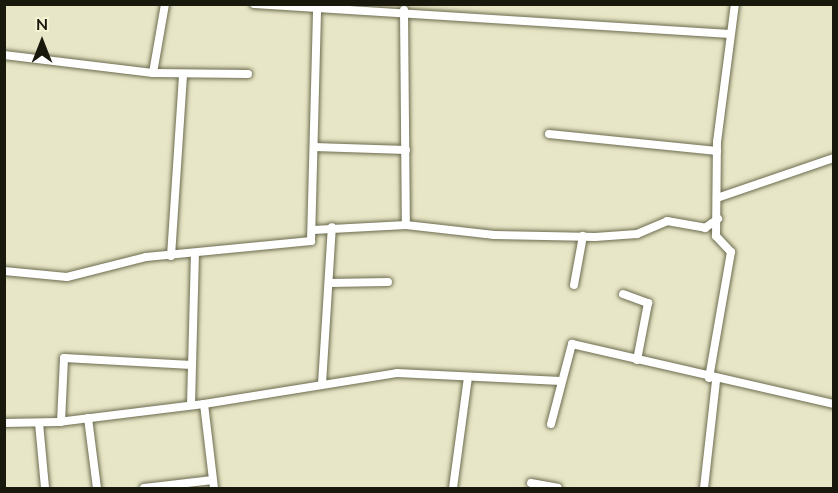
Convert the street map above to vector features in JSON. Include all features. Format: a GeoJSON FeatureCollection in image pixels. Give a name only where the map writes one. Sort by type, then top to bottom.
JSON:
{"type":"FeatureCollection","features":[{"type":"Feature","properties":{"kind":"street"},"geometry":{"type":"LineString","coordinates":[[153,73],[165,4]]}},
{"type":"Feature","properties":{"kind":"street"},"geometry":{"type":"LineString","coordinates":[[254,4],[317,9],[404,10],[730,34]]}},
{"type":"Feature","properties":{"kind":"street"},"geometry":{"type":"LineString","coordinates":[[704,489],[713,380],[731,252],[716,238],[717,151],[735,4]]}},
{"type":"Feature","properties":{"kind":"street"},"geometry":{"type":"LineString","coordinates":[[4,271],[67,277],[171,256],[309,243],[313,230],[317,9]]}},
{"type":"Feature","properties":{"kind":"street"},"geometry":{"type":"LineString","coordinates":[[404,10],[406,225]]}},
{"type":"Feature","properties":{"kind":"street"},"geometry":{"type":"LineString","coordinates":[[4,56],[153,73],[248,74]]}},
{"type":"Feature","properties":{"kind":"street"},"geometry":{"type":"LineString","coordinates":[[171,256],[183,75]]}},
{"type":"Feature","properties":{"kind":"street"},"geometry":{"type":"LineString","coordinates":[[549,134],[717,151]]}},
{"type":"Feature","properties":{"kind":"street"},"geometry":{"type":"LineString","coordinates":[[314,147],[406,150]]}},
{"type":"Feature","properties":{"kind":"street"},"geometry":{"type":"LineString","coordinates":[[717,198],[834,158]]}},
{"type":"Feature","properties":{"kind":"street"},"geometry":{"type":"LineString","coordinates":[[313,230],[406,225],[583,236],[637,234],[667,221],[705,228],[718,219]]}},
{"type":"Feature","properties":{"kind":"street"},"geometry":{"type":"LineString","coordinates":[[322,384],[332,228]]}},
{"type":"Feature","properties":{"kind":"street"},"geometry":{"type":"LineString","coordinates":[[574,285],[583,236]]}},
{"type":"Feature","properties":{"kind":"street"},"geometry":{"type":"LineString","coordinates":[[191,405],[195,255]]}},
{"type":"Feature","properties":{"kind":"street"},"geometry":{"type":"LineString","coordinates":[[328,283],[388,282]]}},
{"type":"Feature","properties":{"kind":"street"},"geometry":{"type":"LineString","coordinates":[[622,294],[648,303],[637,360]]}},
{"type":"Feature","properties":{"kind":"street"},"geometry":{"type":"LineString","coordinates":[[551,424],[572,344],[713,380],[834,404]]}},
{"type":"Feature","properties":{"kind":"street"},"geometry":{"type":"LineString","coordinates":[[61,422],[64,358],[192,365]]}},
{"type":"Feature","properties":{"kind":"street"},"geometry":{"type":"LineString","coordinates":[[4,423],[61,422],[204,405],[322,384],[409,372],[561,381]]}},
{"type":"Feature","properties":{"kind":"street"},"geometry":{"type":"LineString","coordinates":[[453,489],[468,377]]}},
{"type":"Feature","properties":{"kind":"street"},"geometry":{"type":"LineString","coordinates":[[144,489],[214,484],[204,405]]}},
{"type":"Feature","properties":{"kind":"street"},"geometry":{"type":"LineString","coordinates":[[88,418],[97,489]]}},
{"type":"Feature","properties":{"kind":"street"},"geometry":{"type":"LineString","coordinates":[[39,423],[45,489]]}},
{"type":"Feature","properties":{"kind":"street"},"geometry":{"type":"LineString","coordinates":[[531,483],[558,489]]}}]}
